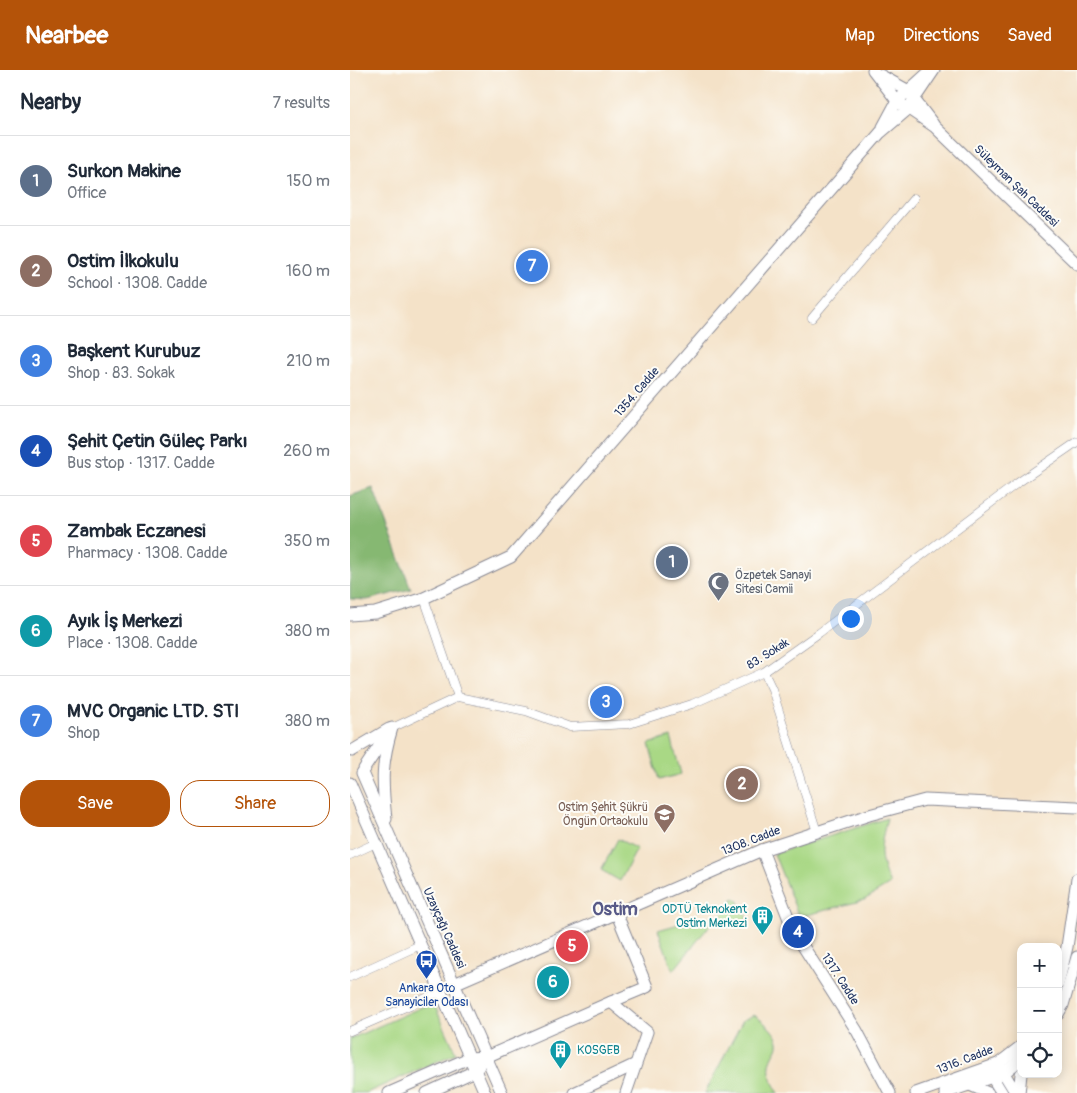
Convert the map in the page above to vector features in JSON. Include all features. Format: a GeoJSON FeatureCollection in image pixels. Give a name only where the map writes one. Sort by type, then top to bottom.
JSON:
{"type":"FeatureCollection","features":[{"type":"Feature","properties":{"kind":"main road","name":"1354. Cadde"},"geometry":{"type":"LineString","coordinates":[[880,132],[897,101],[907,90],[932,70]]}},
{"type":"Feature","properties":{"kind":"main road","name":"1354. Cadde"},"geometry":{"type":"LineString","coordinates":[[350,615],[375,613],[424,598],[511,557],[880,132],[907,110],[916,99],[932,70]]}},
{"type":"Feature","properties":{"kind":"main road"},"geometry":{"type":"LineString","coordinates":[[874,72],[907,90],[916,99],[935,127]]}},
{"type":"Feature","properties":{"kind":"main road"},"geometry":{"type":"LineString","coordinates":[[874,72],[897,101],[907,110],[935,127]]}},
{"type":"Feature","properties":{"kind":"main road","name":"Süleyman Şah Caddesi"},"geometry":{"type":"LineString","coordinates":[[935,127],[1077,264]]}},
{"type":"Feature","properties":{"kind":"main road"},"geometry":{"type":"LineString","coordinates":[[350,607],[375,613]]}},
{"type":"Feature","properties":{"kind":"main road"},"geometry":{"type":"LineString","coordinates":[[351,751],[392,728]]}},
{"type":"Feature","properties":{"kind":"main road"},"geometry":{"type":"LineString","coordinates":[[350,779],[363,771],[392,728]]}},
{"type":"Feature","properties":{"kind":"main road"},"geometry":{"type":"LineString","coordinates":[[388,834],[382,771],[383,756],[392,728]]}},
{"type":"Feature","properties":{"kind":"main road","name":"Uzayçağı Caddesi"},"geometry":{"type":"LineString","coordinates":[[351,751],[361,755],[363,771],[388,834],[502,1093]]}},
{"type":"Feature","properties":{"kind":"main road"},"geometry":{"type":"LineString","coordinates":[[350,783],[485,1093]]}},
{"type":"Feature","properties":{"kind":"main road","name":"1308. Cadde"},"geometry":{"type":"LineString","coordinates":[[454,984],[762,850],[869,815],[925,800],[1077,807]]}},
{"type":"Feature","properties":{"kind":"main road","name":"1317. Cadde"},"geometry":{"type":"LineString","coordinates":[[762,850],[794,932],[857,1031],[890,1093]]}},
{"type":"Feature","properties":{"kind":"main road"},"geometry":{"type":"LineString","coordinates":[[1062,970],[1066,955],[1077,879]]}},
{"type":"Feature","properties":{"kind":"main road"},"geometry":{"type":"LineString","coordinates":[[389,1093],[469,1058],[486,1057],[647,987],[616,912]]}},
{"type":"Feature","properties":{"kind":"main road"},"geometry":{"type":"LineString","coordinates":[[1062,1007],[1077,962]]}},
{"type":"Feature","properties":{"kind":"main road"},"geometry":{"type":"LineString","coordinates":[[610,1002],[647,1032],[634,1065],[626,1093]]}},
{"type":"Feature","properties":{"kind":"main road","name":"1316. Cadde"},"geometry":{"type":"LineString","coordinates":[[916,1093],[995,1071],[1017,1050]]}},
{"type":"Feature","properties":{"kind":"main road"},"geometry":{"type":"LineString","coordinates":[[427,1093],[475,1072],[486,1057]]}},
{"type":"Feature","properties":{"kind":"main road","name":"1316. Cadde"},"geometry":{"type":"LineString","coordinates":[[945,1093],[970,1085],[1017,1061]]}},
{"type":"Feature","properties":{"kind":"main road"},"geometry":{"type":"LineString","coordinates":[[574,1093],[634,1065]]}},
{"type":"Feature","properties":{"kind":"main road"},"geometry":{"type":"LineString","coordinates":[[995,1071],[1002,1093]]}},
{"type":"Feature","properties":{"kind":"main road"},"geometry":{"type":"LineString","coordinates":[[995,1071],[1018,1093]]}},
{"type":"Feature","properties":{"kind":"main road"},"geometry":{"type":"LineString","coordinates":[[1018,1093],[1020,1078]]}},
{"type":"Feature","properties":{"kind":"main road"},"geometry":{"type":"LineString","coordinates":[[970,1085],[988,1093]]}},
{"type":"Feature","properties":{"kind":"street"},"geometry":{"type":"LineString","coordinates":[[812,318],[914,198]]}},
{"type":"Feature","properties":{"kind":"street","name":"83. Sokak"},"geometry":{"type":"LineString","coordinates":[[458,697],[526,711],[570,727],[629,724],[692,704],[764,672],[819,633],[1016,484],[1077,442]]}},
{"type":"Feature","properties":{"kind":"street"},"geometry":{"type":"LineString","coordinates":[[392,728],[458,697],[424,598]]}},
{"type":"Feature","properties":{"kind":"street"},"geometry":{"type":"LineString","coordinates":[[764,672],[772,689],[816,832]]}},
{"type":"Feature","properties":{"kind":"street"},"geometry":{"type":"LineString","coordinates":[[350,854],[376,843]]}},
{"type":"Feature","properties":{"kind":"street"},"geometry":{"type":"LineString","coordinates":[[350,966],[352,976],[420,945]]}},
{"type":"Feature","properties":{"kind":"street"},"geometry":{"type":"LineString","coordinates":[[350,1031],[440,992]]}},
{"type":"Feature","properties":{"kind":"green space"},"geometry":{"type":"Polygon","coordinates":[[[373,488],[411,589],[367,600],[350,599],[350,496],[373,488]]]}},
{"type":"Feature","properties":{"kind":"green space"},"geometry":{"type":"Polygon","coordinates":[[[671,737],[681,774],[659,780],[649,744],[671,737]]]}},
{"type":"Feature","properties":{"kind":"green space"},"geometry":{"type":"Polygon","coordinates":[[[887,818],[881,858],[890,884],[864,900],[799,917],[774,854],[887,818]]]}},
{"type":"Feature","properties":{"kind":"green space"},"geometry":{"type":"Polygon","coordinates":[[[618,839],[637,849],[620,881],[601,870],[618,839]]]}},
{"type":"Feature","properties":{"kind":"green space"},"geometry":{"type":"Polygon","coordinates":[[[734,898],[738,900],[747,917],[742,929],[717,922],[734,898]]]}},
{"type":"Feature","properties":{"kind":"green space"},"geometry":{"type":"Polygon","coordinates":[[[700,918],[710,925],[673,971],[658,930],[700,918]]]}},
{"type":"Feature","properties":{"kind":"green space"},"geometry":{"type":"Polygon","coordinates":[[[433,1002],[456,1053],[366,1093],[350,1093],[350,1039],[433,1002]]]}},
{"type":"Feature","properties":{"kind":"green space"},"geometry":{"type":"Polygon","coordinates":[[[754,1015],[770,1028],[778,1041],[778,1046],[771,1061],[770,1071],[772,1080],[779,1093],[705,1093],[743,1020],[754,1015]]]}},
{"type":"Feature","properties":{"kind":"place","name":"MVC Organic LTD. STI"},"geometry":{"type":"Point","coordinates":[532,266]}},
{"type":"Feature","properties":{"kind":"place","name":"Surkon Makine"},"geometry":{"type":"Point","coordinates":[672,562]}},
{"type":"Feature","properties":{"kind":"place","name":"Özpetek Sanayi Sitesi Camii"},"geometry":{"type":"Point","coordinates":[719,601]}},
{"type":"Feature","properties":{"kind":"place","name":"Başkent Kurubuz"},"geometry":{"type":"Point","coordinates":[606,702]}},
{"type":"Feature","properties":{"kind":"place","name":"Ostim İlkokulu"},"geometry":{"type":"Point","coordinates":[742,784]}},
{"type":"Feature","properties":{"kind":"place","name":"Ostim Şehit Şükrü Öngün Ortaokulu"},"geometry":{"type":"Point","coordinates":[664,833]}},
{"type":"Feature","properties":{"kind":"place","name":"Şehit Çetin Güleç Parkı"},"geometry":{"type":"Point","coordinates":[798,932]}},
{"type":"Feature","properties":{"kind":"place","name":"ODTÜ Teknokent Ostim Merkezi"},"geometry":{"type":"Point","coordinates":[763,935]}},
{"type":"Feature","properties":{"kind":"place","name":"Zambak Eczanesi"},"geometry":{"type":"Point","coordinates":[572,946]}},
{"type":"Feature","properties":{"kind":"place","name":"Ankara Oto Sanayiciler Odası"},"geometry":{"type":"Point","coordinates":[427,980]}},
{"type":"Feature","properties":{"kind":"place","name":"Ayık İş Merkezi"},"geometry":{"type":"Point","coordinates":[553,982]}},
{"type":"Feature","properties":{"kind":"place","name":"KOSGEB"},"geometry":{"type":"Point","coordinates":[561,1069]}},
{"type":"Feature","properties":{"kind":"district","name":"Ostim"},"geometry":{"type":"Point","coordinates":[615,909]}}]}
